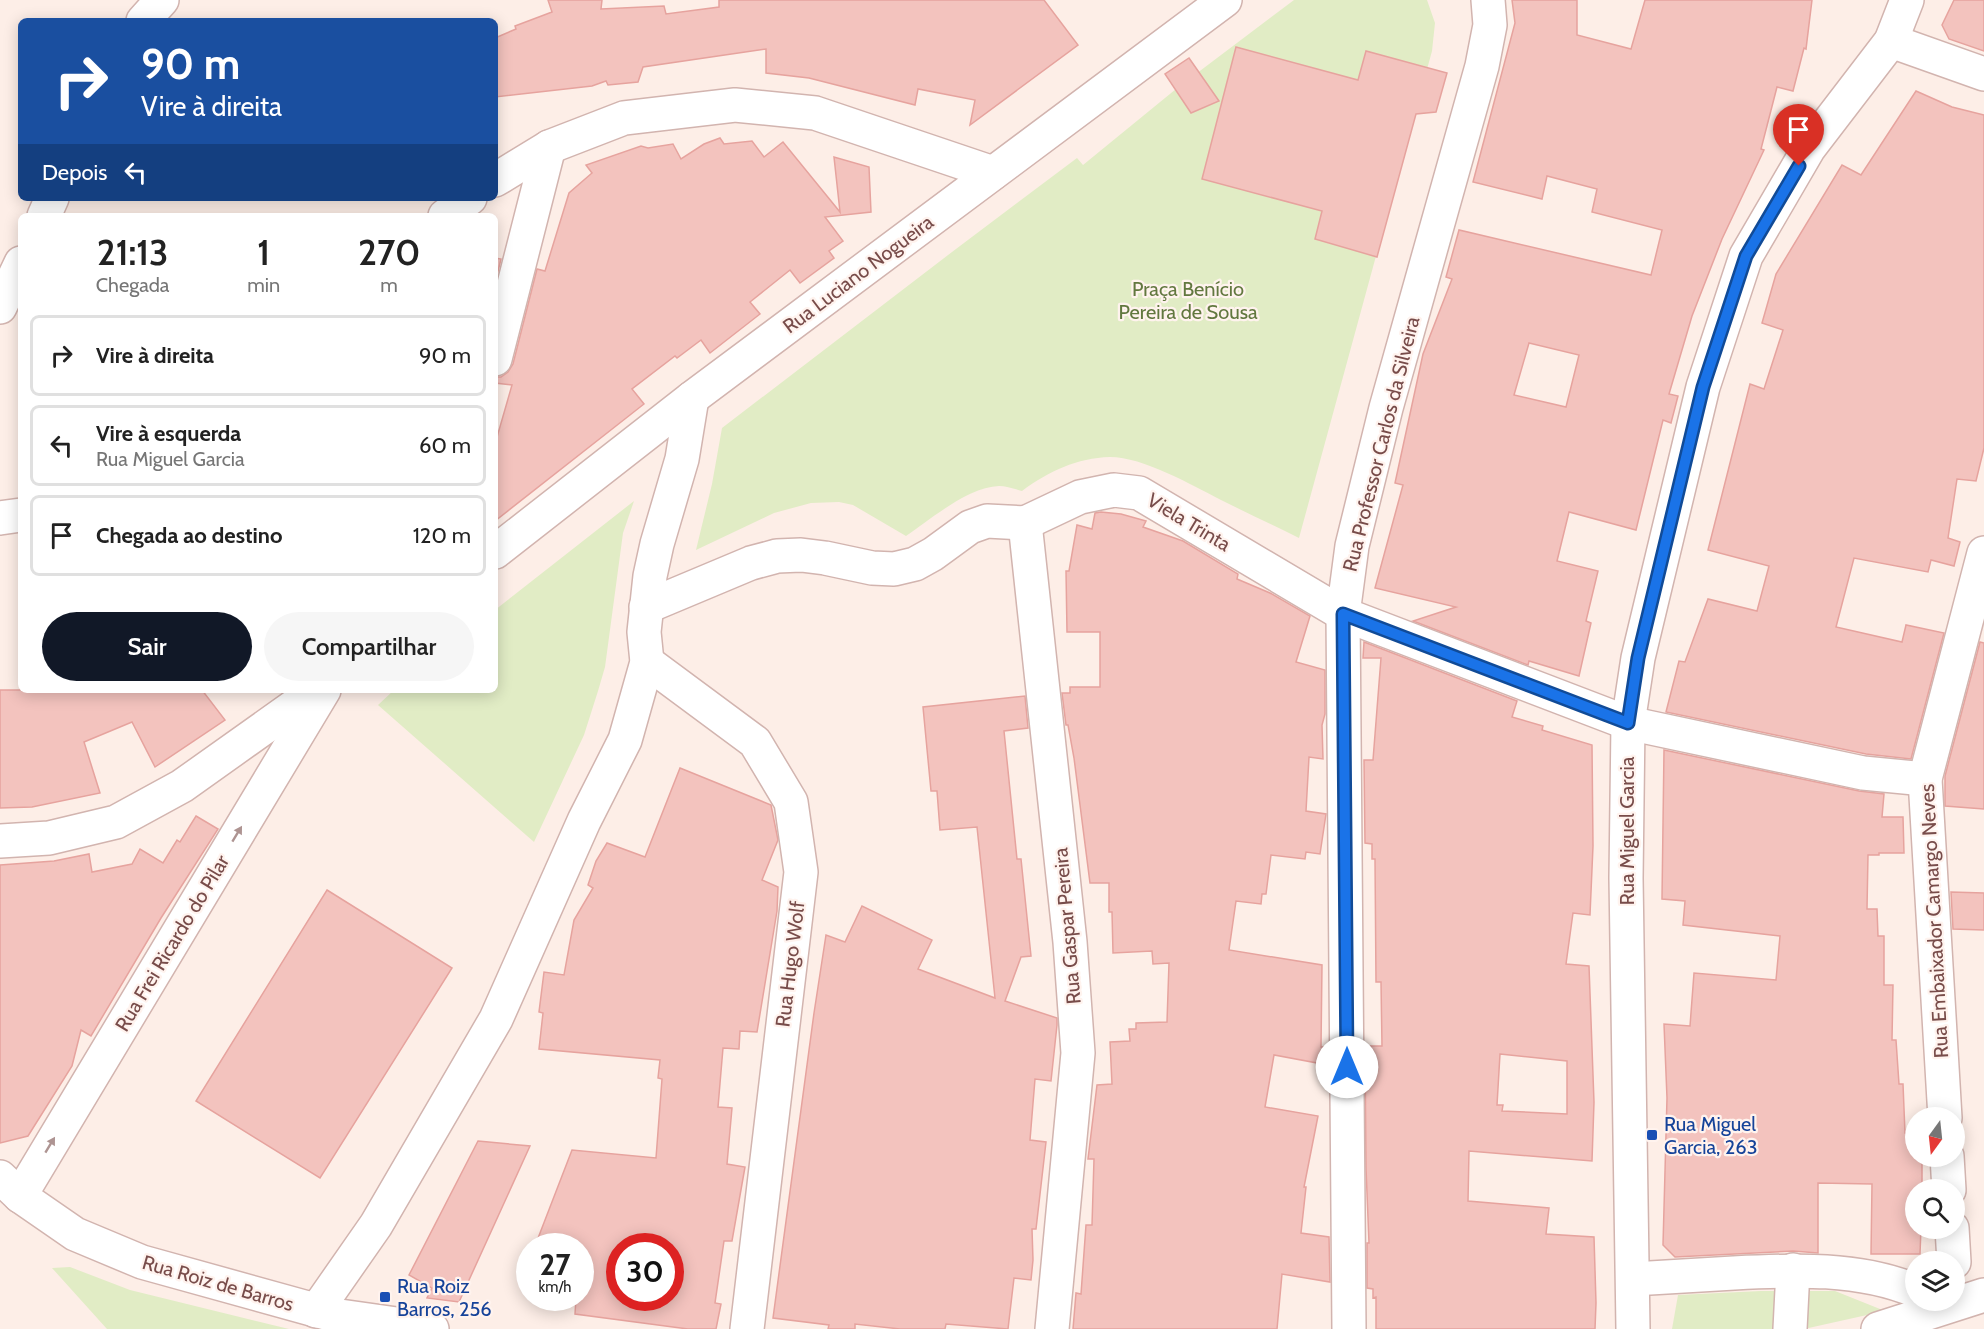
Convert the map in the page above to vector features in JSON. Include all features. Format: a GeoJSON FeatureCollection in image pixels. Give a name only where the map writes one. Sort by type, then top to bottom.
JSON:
{"type":"FeatureCollection","features":[{"type":"Feature","properties":{"kind":"street"},"geometry":{"type":"LineString","coordinates":[[146,18],[162,0]]}},
{"type":"Feature","properties":{"kind":"street","name":"Rua Luciano Nogueira"},"geometry":{"type":"LineString","coordinates":[[498,550],[692,398],[1226,0]]}},
{"type":"Feature","properties":{"kind":"street","name":"Rua Professor Carlos da Silveira"},"geometry":{"type":"LineString","coordinates":[[1349,1329],[1343,614],[1352,546],[1386,408],[1482,66],[1490,25],[1488,0]]}},
{"type":"Feature","properties":{"kind":"street","name":"Rua Miguel Garcia"},"geometry":{"type":"LineString","coordinates":[[1634,1329],[1626,878],[1628,723],[1638,658],[1703,387],[1746,256],[1809,148],[1891,41],[1907,0]]}},
{"type":"Feature","properties":{"kind":"street"},"geometry":{"type":"LineString","coordinates":[[1891,41],[1984,74]]}},
{"type":"Feature","properties":{"kind":"street"},"geometry":{"type":"LineString","coordinates":[[498,178],[549,147],[624,118],[735,105],[815,113],[993,173]]}},
{"type":"Feature","properties":{"kind":"street"},"geometry":{"type":"LineString","coordinates":[[498,347],[549,147]]}},
{"type":"Feature","properties":{"kind":"street"},"geometry":{"type":"LineString","coordinates":[[449,213],[466,201]]}},
{"type":"Feature","properties":{"kind":"street"},"geometry":{"type":"LineString","coordinates":[[0,307],[18,269]]}},
{"type":"Feature","properties":{"kind":"street"},"geometry":{"type":"LineString","coordinates":[[316,1311],[376,1225],[496,1019],[584,821],[625,740],[647,662],[644,632],[646,607],[657,544],[682,459],[692,398]]}},
{"type":"Feature","properties":{"kind":"street","name":"Viela Trinta"},"geometry":{"type":"LineString","coordinates":[[1025,523],[1080,497],[1114,490],[1139,493],[1343,614],[1628,723],[1863,773],[1925,779]]}},
{"type":"Feature","properties":{"kind":"street"},"geometry":{"type":"LineString","coordinates":[[0,518],[18,515]]}},
{"type":"Feature","properties":{"kind":"street"},"geometry":{"type":"LineString","coordinates":[[646,607],[751,563],[777,556],[801,555],[872,568],[894,569],[915,564],[970,527],[987,520],[1025,523]]}},
{"type":"Feature","properties":{"kind":"street","name":"Rua Gaspar Pereira"},"geometry":{"type":"LineString","coordinates":[[1025,523],[1070,942],[1078,1053],[1052,1329]]}},
{"type":"Feature","properties":{"kind":"street","name":"Rua Embaixador Camargo Neves"},"geometry":{"type":"LineString","coordinates":[[1944,1107],[1925,779],[1984,553]]}},
{"type":"Feature","properties":{"kind":"street","name":"Rua Hugo Wolf"},"geometry":{"type":"LineString","coordinates":[[647,662],[754,742],[791,802],[801,872],[747,1329]]}},
{"type":"Feature","properties":{"kind":"street"},"geometry":{"type":"LineString","coordinates":[[0,841],[49,838],[116,822],[182,786],[313,693]]}},
{"type":"Feature","properties":{"kind":"street","name":"Rua Frei Ricardo do Pilar"},"geometry":{"type":"LineString","coordinates":[[10,1186],[322,693]]}},
{"type":"Feature","properties":{"kind":"street","name":"Rua Roiz de Barros"},"geometry":{"type":"LineString","coordinates":[[10,1186],[75,1234],[141,1262],[316,1311],[432,1329]]}},
{"type":"Feature","properties":{"kind":"street"},"geometry":{"type":"LineString","coordinates":[[1633,1279],[1793,1270],[1857,1275],[1905,1287]]}},
{"type":"Feature","properties":{"kind":"street"},"geometry":{"type":"LineString","coordinates":[[1791,1329],[1793,1270]]}},
{"type":"Feature","properties":{"kind":"street"},"geometry":{"type":"LineString","coordinates":[[1878,1329],[1921,1311]]}},
{"type":"Feature","properties":{"kind":"green space","name":"Praça Benício Pereira de Sousa"},"geometry":{"type":"Polygon","coordinates":[[[1294,0],[1427,0],[1435,23],[1432,51],[1299,538],[1167,473],[1123,458],[1110,457],[1086,460],[1064,467],[1042,477],[1022,491],[999,486],[975,492],[950,505],[906,536],[853,505],[839,502],[811,503],[774,513],[696,550],[712,484],[722,428],[1077,158],[1083,165],[1176,89],[1294,0]]]}},
{"type":"Feature","properties":{"kind":"green space"},"geometry":{"type":"Polygon","coordinates":[[[634,501],[623,533],[605,667],[598,691],[584,735],[534,842],[378,705],[391,693],[498,693],[498,608],[634,501]]]}},
{"type":"Feature","properties":{"kind":"green space"},"geometry":{"type":"Polygon","coordinates":[[[70,1267],[130,1290],[289,1329],[107,1329],[52,1268],[70,1267]]]}},
{"type":"Feature","properties":{"kind":"green space"},"geometry":{"type":"Polygon","coordinates":[[[1761,1291],[1835,1291],[1885,1311],[1804,1329],[1672,1329],[1678,1295],[1761,1291]]]}},
{"type":"Feature","properties":{"kind":"building"},"geometry":{"type":"Polygon","coordinates":[[[548,0],[602,0],[601,9],[664,6],[666,14],[719,7],[719,0],[1044,0],[1078,45],[970,125],[975,100],[918,89],[915,105],[809,78],[766,73],[766,49],[643,67],[638,82],[608,85],[606,81],[592,86],[498,97],[498,37],[516,29],[515,26],[552,12],[548,0]]]}},
{"type":"Feature","properties":{"kind":"building"},"geometry":{"type":"Polygon","coordinates":[[[1512,0],[1577,0],[1577,35],[1631,49],[1645,0],[1812,0],[1806,49],[1804,48],[1793,91],[1777,87],[1761,149],[1764,150],[1722,239],[1692,316],[1669,394],[1678,396],[1671,423],[1663,420],[1636,530],[1569,512],[1557,561],[1598,571],[1586,621],[1591,623],[1579,676],[1529,661],[1528,665],[1413,621],[1456,607],[1375,588],[1403,485],[1395,483],[1423,354],[1452,279],[1446,277],[1459,230],[1651,275],[1662,230],[1592,212],[1597,189],[1547,176],[1542,199],[1473,182],[1515,23],[1512,0]],[[1529,343],[1514,395],[1566,407],[1579,355],[1529,343]]]}},
{"type":"Feature","properties":{"kind":"building"},"geometry":{"type":"Polygon","coordinates":[[[1954,0],[1984,0],[1984,51],[1949,39],[1942,25],[1954,0]]]}},
{"type":"Feature","properties":{"kind":"building"},"geometry":{"type":"Polygon","coordinates":[[[1236,47],[1358,80],[1366,51],[1447,73],[1436,112],[1416,114],[1377,257],[1315,239],[1322,211],[1202,179],[1236,47]]]}},
{"type":"Feature","properties":{"kind":"building"},"geometry":{"type":"Polygon","coordinates":[[[1189,58],[1219,101],[1191,113],[1165,74],[1189,58]]]}},
{"type":"Feature","properties":{"kind":"building"},"geometry":{"type":"Polygon","coordinates":[[[1916,91],[1952,107],[1984,115],[1984,448],[1976,481],[1957,479],[1948,538],[1960,542],[1954,566],[1931,560],[1928,572],[1854,558],[1836,627],[1902,642],[1906,625],[1944,633],[1911,759],[1866,754],[1666,712],[1679,661],[1685,662],[1708,599],[1757,611],[1769,566],[1708,550],[1750,384],[1764,389],[1783,330],[1762,323],[1776,274],[1842,165],[1861,175],[1916,91]]]}},
{"type":"Feature","properties":{"kind":"building"},"geometry":{"type":"Polygon","coordinates":[[[720,138],[724,144],[752,141],[764,157],[783,142],[840,212],[834,157],[869,167],[871,212],[825,217],[843,241],[829,251],[834,258],[800,283],[790,270],[750,302],[760,314],[710,353],[701,340],[677,358],[675,356],[632,389],[644,404],[498,519],[498,434],[512,385],[498,383],[498,377],[508,372],[513,364],[537,269],[545,271],[569,193],[592,173],[586,165],[641,146],[648,148],[673,144],[681,159],[704,144],[720,138]]]}},
{"type":"Feature","properties":{"kind":"building"},"geometry":{"type":"Polygon","coordinates":[[[1095,513],[1121,514],[1146,521],[1143,527],[1183,541],[1238,574],[1237,579],[1270,593],[1310,616],[1296,662],[1325,670],[1323,759],[1309,757],[1306,811],[1326,814],[1320,854],[1306,852],[1305,859],[1271,855],[1266,894],[1262,894],[1261,904],[1236,901],[1229,950],[1322,965],[1321,1047],[1328,1047],[1328,1065],[1274,1055],[1265,1107],[1318,1116],[1304,1187],[1306,1187],[1301,1233],[1329,1237],[1330,1282],[1282,1274],[1277,1329],[1073,1329],[1076,1293],[1081,1294],[1086,1225],[1092,1225],[1094,1159],[1088,1159],[1097,1085],[1112,1084],[1110,1042],[1130,1041],[1129,1029],[1136,1029],[1136,1023],[1167,1022],[1169,963],[1153,964],[1152,951],[1113,953],[1109,883],[1090,883],[1074,758],[1068,725],[1066,725],[1062,693],[1070,693],[1070,687],[1100,687],[1100,632],[1067,632],[1066,571],[1069,571],[1077,525],[1092,529],[1095,513]]]}},
{"type":"Feature","properties":{"kind":"building"},"geometry":{"type":"Polygon","coordinates":[[[1364,642],[1517,701],[1512,717],[1543,726],[1542,730],[1592,745],[1593,846],[1590,915],[1573,913],[1566,964],[1589,966],[1594,1102],[1592,1161],[1469,1151],[1468,1201],[1549,1208],[1546,1234],[1594,1237],[1595,1329],[1376,1329],[1376,1297],[1373,1298],[1373,1289],[1367,1288],[1367,1243],[1369,1243],[1365,1046],[1382,1046],[1381,982],[1376,982],[1375,859],[1372,859],[1372,844],[1365,843],[1364,760],[1373,760],[1381,658],[1363,658],[1364,642]],[[1500,1054],[1497,1105],[1503,1105],[1502,1111],[1567,1114],[1567,1061],[1500,1054]]]}},
{"type":"Feature","properties":{"kind":"building"},"geometry":{"type":"Polygon","coordinates":[[[1980,642],[1984,643],[1984,809],[1945,806],[1945,776],[1980,642]]]}},
{"type":"Feature","properties":{"kind":"building"},"geometry":{"type":"Polygon","coordinates":[[[0,690],[18,690],[18,693],[204,693],[225,720],[155,767],[132,722],[84,742],[100,793],[32,807],[0,808],[0,690]]]}},
{"type":"Feature","properties":{"kind":"building"},"geometry":{"type":"Polygon","coordinates":[[[1025,696],[1028,728],[1004,731],[1017,859],[1021,859],[1031,956],[1021,957],[1005,1001],[1057,1018],[1051,1081],[1035,1079],[1030,1140],[1046,1142],[1036,1229],[1032,1229],[1031,1280],[1014,1278],[1008,1329],[946,1324],[945,1329],[900,1329],[855,1324],[855,1329],[828,1329],[829,1325],[773,1318],[826,935],[845,942],[862,906],[932,940],[918,969],[995,998],[977,827],[940,830],[937,791],[931,791],[923,707],[1025,696]]]}},
{"type":"Feature","properties":{"kind":"building"},"geometry":{"type":"Polygon","coordinates":[[[1664,750],[1859,791],[1884,794],[1882,817],[1903,817],[1904,853],[1868,855],[1867,909],[1877,909],[1878,936],[1884,936],[1884,985],[1893,985],[1892,1040],[1896,1040],[1899,1084],[1903,1084],[1905,1167],[1922,1167],[1922,1179],[1905,1179],[1905,1239],[1921,1239],[1920,1251],[1905,1251],[1905,1254],[1871,1254],[1872,1184],[1818,1183],[1818,1253],[1793,1251],[1675,1257],[1663,1245],[1667,1098],[1664,1024],[1690,1026],[1694,973],[1776,980],[1780,936],[1683,925],[1685,901],[1662,899],[1664,750]]]}},
{"type":"Feature","properties":{"kind":"building"},"geometry":{"type":"Polygon","coordinates":[[[680,768],[771,805],[778,840],[762,880],[778,887],[777,911],[757,1032],[740,1031],[739,1049],[723,1048],[718,1107],[732,1108],[727,1164],[745,1167],[732,1241],[724,1241],[715,1303],[721,1304],[716,1329],[688,1329],[575,1314],[575,1311],[594,1311],[594,1233],[540,1233],[572,1150],[656,1158],[662,1079],[658,1078],[660,1060],[539,1049],[543,1013],[539,1012],[544,972],[564,975],[574,920],[593,888],[588,885],[596,861],[607,843],[645,857],[680,768]]]}},
{"type":"Feature","properties":{"kind":"building"},"geometry":{"type":"Polygon","coordinates":[[[196,816],[218,829],[161,918],[91,1036],[81,1030],[72,1066],[28,1136],[0,1143],[0,865],[54,861],[89,854],[92,872],[132,864],[140,849],[163,863],[177,840],[180,842],[196,816]]]}},
{"type":"Feature","properties":{"kind":"building"},"geometry":{"type":"Polygon","coordinates":[[[327,890],[452,968],[320,1178],[196,1101],[327,890]]]}},
{"type":"Feature","properties":{"kind":"building"},"geometry":{"type":"Polygon","coordinates":[[[1951,892],[1984,893],[1984,930],[1953,929],[1951,892]]]}},
{"type":"Feature","properties":{"kind":"building"},"geometry":{"type":"Polygon","coordinates":[[[478,1141],[530,1146],[459,1302],[427,1298],[432,1288],[409,1275],[478,1141]]]}},
{"type":"Feature","properties":{"kind":"place","name":"Rua Miguel Garcia, 263"},"geometry":{"type":"Point","coordinates":[1652,1135]}},
{"type":"Feature","properties":{"kind":"place","name":"Rua Roiz Barros, 256"},"geometry":{"type":"Point","coordinates":[385,1297]}},
{"type":"Feature","properties":{"kind":"route"},"geometry":{"type":"LineString","coordinates":[[1347,1067],[1343,614],[1628,723],[1638,658],[1703,387],[1746,256],[1799,166]]}}]}
